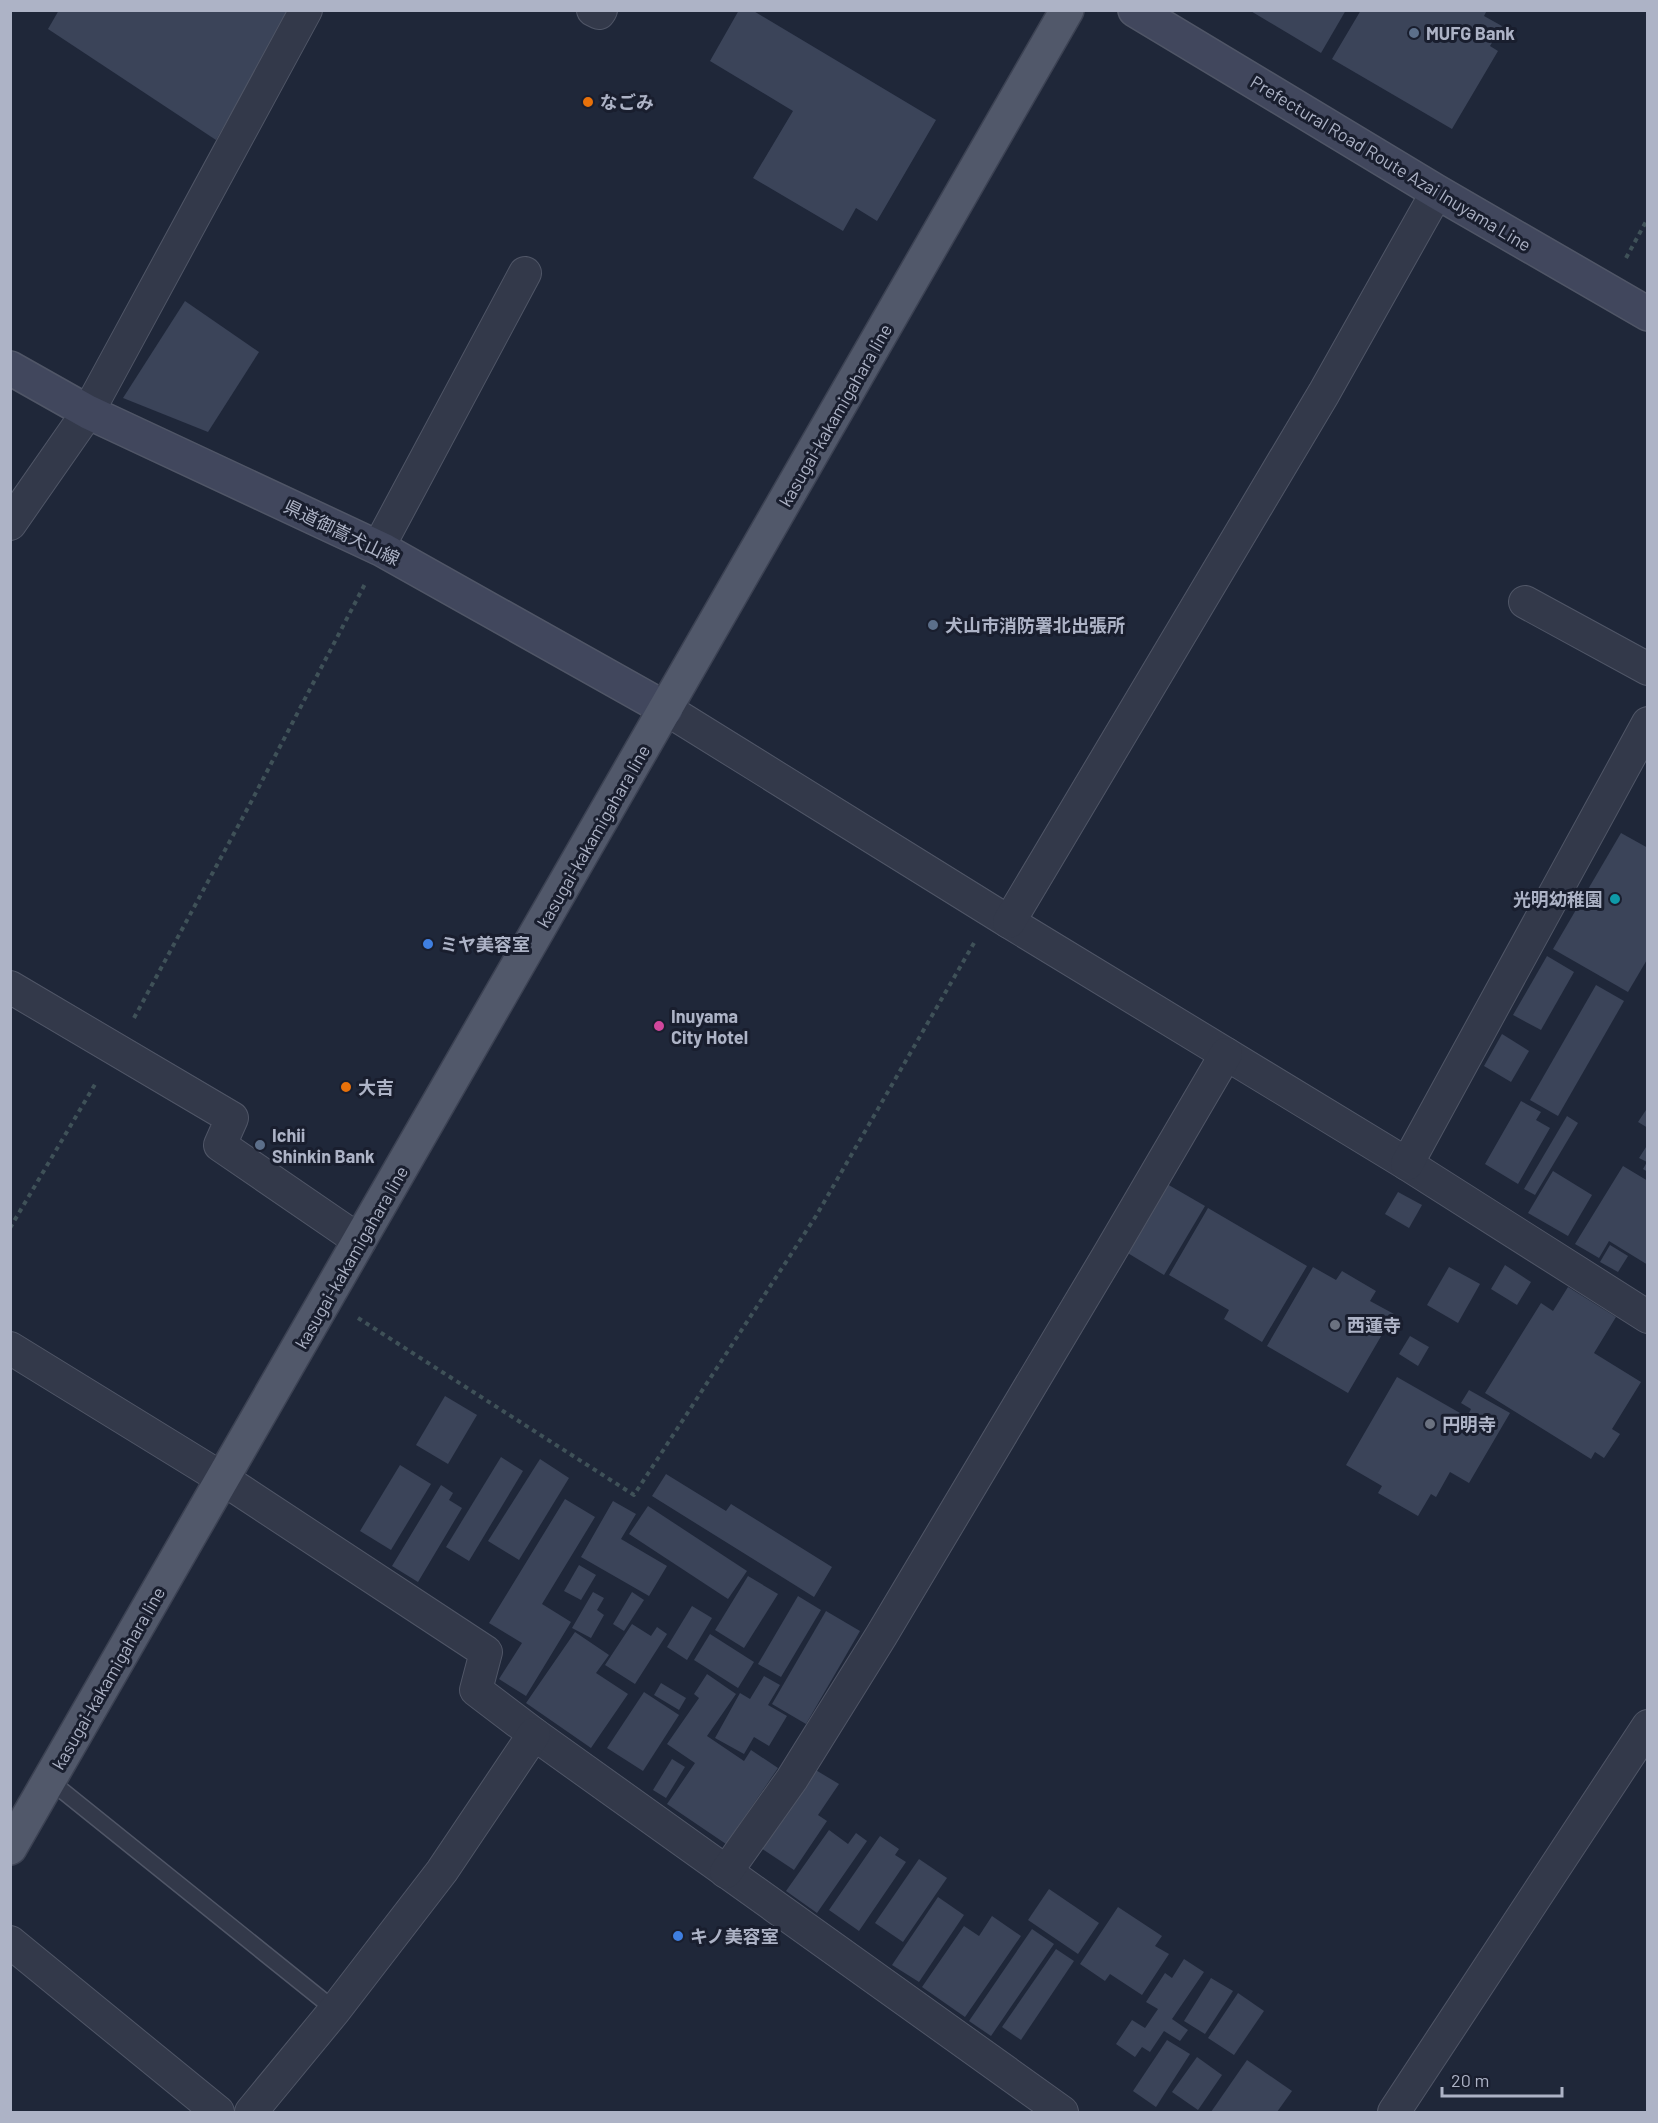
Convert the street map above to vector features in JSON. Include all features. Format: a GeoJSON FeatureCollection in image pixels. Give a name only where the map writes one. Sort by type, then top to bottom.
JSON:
{"type":"FeatureCollection","features":[{"type":"Feature","properties":{"kind":"main road","name":"kasugai-kakamigahara line"},"geometry":{"type":"LineString","coordinates":[[10,1848],[1067,10]]}},
{"type":"Feature","properties":{"kind":"main road","name":"Prefectural Road Route Azai Inuyama Line"},"geometry":{"type":"LineString","coordinates":[[1135,10],[1437,192],[1647,314]]}},
{"type":"Feature","properties":{"kind":"main road","name":"県道御嵩犬山線"},"geometry":{"type":"LineString","coordinates":[[10,368],[88,412],[380,549],[666,709]]}},
{"type":"Feature","properties":{"kind":"street"},"geometry":{"type":"LineString","coordinates":[[10,524],[88,412],[306,10]]}},
{"type":"Feature","properties":{"kind":"street"},"geometry":{"type":"LineString","coordinates":[[593,10],[599,13],[601,10]]}},
{"type":"Feature","properties":{"kind":"street"},"geometry":{"type":"LineString","coordinates":[[1001,916],[1324,393],[1437,192]]}},
{"type":"Feature","properties":{"kind":"street"},"geometry":{"type":"LineString","coordinates":[[380,549],[525,273]]}},
{"type":"Feature","properties":{"kind":"street"},"geometry":{"type":"LineString","coordinates":[[1525,602],[1647,669]]}},
{"type":"Feature","properties":{"kind":"street"},"geometry":{"type":"LineString","coordinates":[[666,709],[1407,1164],[1647,1317]]}},
{"type":"Feature","properties":{"kind":"street"},"geometry":{"type":"LineString","coordinates":[[1407,1164],[1647,723]]}},
{"type":"Feature","properties":{"kind":"street"},"geometry":{"type":"LineString","coordinates":[[10,987],[232,1118],[220,1145],[360,1241]]}},
{"type":"Feature","properties":{"kind":"street"},"geometry":{"type":"LineString","coordinates":[[726,1872],[792,1779],[881,1636],[1226,1054]]}},
{"type":"Feature","properties":{"kind":"street"},"geometry":{"type":"LineString","coordinates":[[10,1348],[223,1479],[486,1652],[476,1690],[534,1734],[1062,2112]]}},
{"type":"Feature","properties":{"kind":"street"},"geometry":{"type":"LineString","coordinates":[[1394,2112],[1647,1726]]}},
{"type":"Feature","properties":{"kind":"street"},"geometry":{"type":"LineString","coordinates":[[251,2112],[335,2010],[442,1871],[534,1734]]}},
{"type":"Feature","properties":{"kind":"street"},"geometry":{"type":"LineString","coordinates":[[10,1942],[218,2112]]}},
{"type":"Feature","properties":{"kind":"lane"},"geometry":{"type":"LineString","coordinates":[[49,1780],[335,2010]]}},
{"type":"Feature","properties":{"kind":"path"},"geometry":{"type":"LineString","coordinates":[[1609,291],[1647,219]]}},
{"type":"Feature","properties":{"kind":"path"},"geometry":{"type":"LineString","coordinates":[[10,1228],[116,1049],[250,804],[380,549]]}},
{"type":"Feature","properties":{"kind":"path"},"geometry":{"type":"LineString","coordinates":[[327,1298],[634,1495],[816,1216],[1001,916]]}},
{"type":"Feature","properties":{"kind":"building"},"geometry":{"type":"Polygon","coordinates":[[[59,10],[291,10],[216,140],[48,29],[59,10]]]}},
{"type":"Feature","properties":{"kind":"building"},"geometry":{"type":"Polygon","coordinates":[[[739,10],[752,10],[936,120],[877,221],[856,208],[843,231],[753,178],[793,111],[710,61],[739,10]]]}},
{"type":"Feature","properties":{"kind":"building"},"geometry":{"type":"Polygon","coordinates":[[[1249,10],[1346,10],[1321,53],[1249,10]]]}},
{"type":"Feature","properties":{"kind":"building"},"geometry":{"type":"Polygon","coordinates":[[[1361,10],[1487,10],[1484,16],[1502,26],[1490,46],[1498,51],[1452,129],[1332,59],[1361,10]]]}},
{"type":"Feature","properties":{"kind":"building"},"geometry":{"type":"Polygon","coordinates":[[[185,301],[259,352],[208,432],[123,398],[185,301]]]}},
{"type":"Feature","properties":{"kind":"building","name":"光明幼稚園"},"geometry":{"type":"Polygon","coordinates":[[[1621,833],[1648,848],[1648,958],[1628,992],[1553,949],[1621,833]]]}},
{"type":"Feature","properties":{"kind":"building"},"geometry":{"type":"Polygon","coordinates":[[[1547,956],[1574,972],[1541,1030],[1513,1015],[1547,956]]]}},
{"type":"Feature","properties":{"kind":"building"},"geometry":{"type":"Polygon","coordinates":[[[1596,985],[1624,1001],[1558,1116],[1530,1100],[1596,985]]]}},
{"type":"Feature","properties":{"kind":"building"},"geometry":{"type":"Polygon","coordinates":[[[1502,1034],[1529,1051],[1511,1082],[1484,1066],[1502,1034]]]}},
{"type":"Feature","properties":{"kind":"building"},"geometry":{"type":"Polygon","coordinates":[[[1521,1101],[1541,1112],[1536,1120],[1550,1128],[1518,1184],[1485,1164],[1521,1101]]]}},
{"type":"Feature","properties":{"kind":"building"},"geometry":{"type":"Polygon","coordinates":[[[1648,1107],[1648,1128],[1638,1122],[1648,1107]]]}},
{"type":"Feature","properties":{"kind":"building"},"geometry":{"type":"Polygon","coordinates":[[[1567,1116],[1578,1123],[1535,1195],[1524,1189],[1567,1116]]]}},
{"type":"Feature","properties":{"kind":"building"},"geometry":{"type":"Polygon","coordinates":[[[1648,1144],[1648,1172],[1643,1169],[1647,1162],[1639,1158],[1648,1144]]]}},
{"type":"Feature","properties":{"kind":"building"},"geometry":{"type":"Polygon","coordinates":[[[1623,1166],[1648,1181],[1648,1265],[1609,1241],[1599,1258],[1575,1244],[1623,1166]]]}},
{"type":"Feature","properties":{"kind":"building"},"geometry":{"type":"Polygon","coordinates":[[[1553,1171],[1592,1195],[1568,1236],[1528,1213],[1553,1171]]]}},
{"type":"Feature","properties":{"kind":"building"},"geometry":{"type":"Polygon","coordinates":[[[1167,1184],[1205,1206],[1164,1275],[1126,1252],[1167,1184]]]}},
{"type":"Feature","properties":{"kind":"building"},"geometry":{"type":"Polygon","coordinates":[[[1398,1192],[1422,1205],[1409,1228],[1385,1214],[1398,1192]]]}},
{"type":"Feature","properties":{"kind":"building"},"geometry":{"type":"Polygon","coordinates":[[[1208,1208],[1307,1266],[1262,1342],[1224,1319],[1229,1310],[1169,1275],[1208,1208]]]}},
{"type":"Feature","properties":{"kind":"building"},"geometry":{"type":"Polygon","coordinates":[[[1610,1245],[1628,1256],[1618,1272],[1600,1262],[1610,1245]]]}},
{"type":"Feature","properties":{"kind":"building"},"geometry":{"type":"Polygon","coordinates":[[[1505,1265],[1531,1282],[1517,1305],[1491,1289],[1505,1265]]]}},
{"type":"Feature","properties":{"kind":"building"},"geometry":{"type":"Polygon","coordinates":[[[1313,1267],[1336,1280],[1342,1271],[1376,1291],[1370,1301],[1394,1314],[1348,1393],[1267,1346],[1313,1267]]]}},
{"type":"Feature","properties":{"kind":"building"},"geometry":{"type":"Polygon","coordinates":[[[1449,1267],[1480,1284],[1458,1323],[1427,1305],[1449,1267]]]}},
{"type":"Feature","properties":{"kind":"building"},"geometry":{"type":"Polygon","coordinates":[[[1568,1287],[1616,1317],[1594,1353],[1641,1382],[1612,1429],[1620,1434],[1604,1458],[1595,1452],[1591,1459],[1485,1393],[1541,1303],[1553,1311],[1568,1287]]]}},
{"type":"Feature","properties":{"kind":"building"},"geometry":{"type":"Polygon","coordinates":[[[1410,1336],[1429,1347],[1418,1366],[1399,1354],[1410,1336]]]}},
{"type":"Feature","properties":{"kind":"building"},"geometry":{"type":"Polygon","coordinates":[[[1397,1377],[1467,1417],[1471,1409],[1461,1403],[1469,1390],[1510,1413],[1469,1483],[1450,1472],[1436,1497],[1431,1494],[1418,1516],[1378,1493],[1382,1486],[1346,1465],[1397,1377]]]}},
{"type":"Feature","properties":{"kind":"building"},"geometry":{"type":"Polygon","coordinates":[[[445,1396],[477,1415],[448,1464],[416,1445],[445,1396]]]}},
{"type":"Feature","properties":{"kind":"building"},"geometry":{"type":"Polygon","coordinates":[[[501,1457],[523,1471],[469,1561],[446,1547],[501,1457]]]}},
{"type":"Feature","properties":{"kind":"building"},"geometry":{"type":"Polygon","coordinates":[[[540,1459],[569,1478],[519,1560],[488,1541],[540,1459]]]}},
{"type":"Feature","properties":{"kind":"building"},"geometry":{"type":"Polygon","coordinates":[[[400,1465],[431,1484],[391,1550],[360,1531],[400,1465]]]}},
{"type":"Feature","properties":{"kind":"building"},"geometry":{"type":"Polygon","coordinates":[[[666,1474],[726,1511],[731,1504],[832,1567],[814,1597],[652,1496],[666,1474]]]}},
{"type":"Feature","properties":{"kind":"building"},"geometry":{"type":"Polygon","coordinates":[[[441,1485],[453,1493],[449,1500],[462,1508],[418,1582],[392,1566],[441,1485]]]}},
{"type":"Feature","properties":{"kind":"building"},"geometry":{"type":"Polygon","coordinates":[[[565,1499],[595,1517],[542,1604],[571,1622],[526,1696],[499,1679],[522,1643],[489,1623],[565,1499]]]}},
{"type":"Feature","properties":{"kind":"building"},"geometry":{"type":"Polygon","coordinates":[[[613,1501],[636,1514],[621,1539],[667,1566],[649,1596],[581,1557],[613,1501]]]}},
{"type":"Feature","properties":{"kind":"building"},"geometry":{"type":"Polygon","coordinates":[[[648,1506],[747,1571],[728,1599],[629,1534],[648,1506]]]}},
{"type":"Feature","properties":{"kind":"building"},"geometry":{"type":"Polygon","coordinates":[[[579,1565],[596,1575],[581,1600],[564,1591],[579,1565]]]}},
{"type":"Feature","properties":{"kind":"building"},"geometry":{"type":"Polygon","coordinates":[[[748,1576],[778,1594],[744,1648],[715,1630],[748,1576]]]}},
{"type":"Feature","properties":{"kind":"building"},"geometry":{"type":"Polygon","coordinates":[[[593,1592],[604,1598],[597,1610],[604,1615],[591,1638],[572,1628],[593,1592]]]}},
{"type":"Feature","properties":{"kind":"building"},"geometry":{"type":"Polygon","coordinates":[[[632,1592],[644,1600],[624,1631],[613,1624],[632,1592]]]}},
{"type":"Feature","properties":{"kind":"building"},"geometry":{"type":"Polygon","coordinates":[[[798,1596],[821,1610],[781,1677],[758,1664],[798,1596]]]}},
{"type":"Feature","properties":{"kind":"building"},"geometry":{"type":"Polygon","coordinates":[[[692,1606],[712,1618],[687,1660],[667,1647],[692,1606]]]}},
{"type":"Feature","properties":{"kind":"building"},"geometry":{"type":"Polygon","coordinates":[[[826,1611],[860,1631],[806,1724],[772,1704],[826,1611]]]}},
{"type":"Feature","properties":{"kind":"building"},"geometry":{"type":"Polygon","coordinates":[[[632,1624],[651,1636],[657,1627],[667,1634],[635,1684],[605,1665],[632,1624]]]}},
{"type":"Feature","properties":{"kind":"building"},"geometry":{"type":"Polygon","coordinates":[[[575,1632],[609,1655],[596,1673],[628,1694],[591,1748],[526,1703],[575,1632]]]}},
{"type":"Feature","properties":{"kind":"building"},"geometry":{"type":"Polygon","coordinates":[[[710,1634],[754,1662],[738,1688],[694,1660],[710,1634]]]}},
{"type":"Feature","properties":{"kind":"building"},"geometry":{"type":"Polygon","coordinates":[[[707,1674],[736,1694],[707,1736],[744,1761],[751,1750],[778,1768],[726,1844],[667,1804],[695,1763],[667,1744],[699,1698],[694,1694],[707,1674]]]}},
{"type":"Feature","properties":{"kind":"building"},"geometry":{"type":"Polygon","coordinates":[[[764,1676],[780,1685],[768,1705],[787,1716],[769,1746],[754,1737],[744,1754],[715,1738],[740,1693],[750,1699],[764,1676]]]}},
{"type":"Feature","properties":{"kind":"building"},"geometry":{"type":"Polygon","coordinates":[[[661,1683],[686,1698],[679,1710],[654,1695],[661,1683]]]}},
{"type":"Feature","properties":{"kind":"building"},"geometry":{"type":"Polygon","coordinates":[[[644,1692],[679,1715],[643,1771],[607,1748],[644,1692]]]}},
{"type":"Feature","properties":{"kind":"building"},"geometry":{"type":"Polygon","coordinates":[[[672,1759],[685,1767],[666,1798],[653,1790],[672,1759]]]}},
{"type":"Feature","properties":{"kind":"building"},"geometry":{"type":"Polygon","coordinates":[[[814,1769],[839,1784],[818,1815],[827,1821],[794,1870],[761,1848],[814,1769]]]}},
{"type":"Feature","properties":{"kind":"building"},"geometry":{"type":"Polygon","coordinates":[[[829,1830],[848,1844],[856,1833],[867,1841],[817,1913],[786,1891],[829,1830]]]}},
{"type":"Feature","properties":{"kind":"building"},"geometry":{"type":"Polygon","coordinates":[[[880,1836],[899,1849],[895,1855],[906,1862],[859,1931],[829,1910],[880,1836]]]}},
{"type":"Feature","properties":{"kind":"building"},"geometry":{"type":"Polygon","coordinates":[[[919,1859],[947,1878],[903,1942],[875,1923],[919,1859]]]}},
{"type":"Feature","properties":{"kind":"building"},"geometry":{"type":"Polygon","coordinates":[[[1049,1889],[1099,1923],[1078,1954],[1028,1920],[1049,1889]]]}},
{"type":"Feature","properties":{"kind":"building"},"geometry":{"type":"Polygon","coordinates":[[[938,1897],[964,1915],[919,1982],[892,1965],[938,1897]]]}},
{"type":"Feature","properties":{"kind":"building"},"geometry":{"type":"Polygon","coordinates":[[[1118,1907],[1162,1936],[1155,1946],[1169,1954],[1142,1995],[1110,1974],[1105,1981],[1080,1964],[1118,1907]]]}},
{"type":"Feature","properties":{"kind":"building"},"geometry":{"type":"Polygon","coordinates":[[[992,1916],[1021,1936],[965,2017],[922,1987],[964,1926],[979,1936],[992,1916]]]}},
{"type":"Feature","properties":{"kind":"building"},"geometry":{"type":"Polygon","coordinates":[[[1032,1929],[1054,1944],[991,2036],[969,2021],[1032,1929]]]}},
{"type":"Feature","properties":{"kind":"building"},"geometry":{"type":"Polygon","coordinates":[[[1056,1949],[1074,1961],[1021,2040],[1002,2027],[1056,1949]]]}},
{"type":"Feature","properties":{"kind":"building"},"geometry":{"type":"Polygon","coordinates":[[[1184,1959],[1204,1972],[1172,2019],[1188,2030],[1180,2041],[1164,2031],[1150,2052],[1142,2047],[1135,2057],[1116,2044],[1132,2020],[1145,2028],[1158,2009],[1146,2002],[1165,1973],[1172,1978],[1184,1959]]]}},
{"type":"Feature","properties":{"kind":"building"},"geometry":{"type":"Polygon","coordinates":[[[1211,1978],[1233,1991],[1205,2034],[1184,2021],[1211,1978]]]}},
{"type":"Feature","properties":{"kind":"building"},"geometry":{"type":"Polygon","coordinates":[[[1238,1993],[1264,2011],[1234,2055],[1208,2038],[1238,1993]]]}},
{"type":"Feature","properties":{"kind":"building"},"geometry":{"type":"Polygon","coordinates":[[[1167,2040],[1190,2054],[1156,2107],[1133,2091],[1167,2040]]]}},
{"type":"Feature","properties":{"kind":"building"},"geometry":{"type":"Polygon","coordinates":[[[1197,2057],[1222,2075],[1198,2110],[1172,2092],[1197,2057]]]}},
{"type":"Feature","properties":{"kind":"building"},"geometry":{"type":"Polygon","coordinates":[[[1247,2060],[1292,2091],[1277,2112],[1211,2112],[1247,2060]]]}},
{"type":"Feature","properties":{"kind":"place","name":"MUFG Bank"},"geometry":{"type":"Point","coordinates":[1414,33]}},
{"type":"Feature","properties":{"kind":"place","name":"なごみ"},"geometry":{"type":"Point","coordinates":[588,102]}},
{"type":"Feature","properties":{"kind":"place","name":"犬山市消防署北出張所"},"geometry":{"type":"Point","coordinates":[933,625]}},
{"type":"Feature","properties":{"kind":"place","name":"光明幼稚園"},"geometry":{"type":"Point","coordinates":[1615,899]}},
{"type":"Feature","properties":{"kind":"place","name":"ミヤ美容室"},"geometry":{"type":"Point","coordinates":[428,944]}},
{"type":"Feature","properties":{"kind":"place","name":"Inuyama City Hotel"},"geometry":{"type":"Point","coordinates":[659,1026]}},
{"type":"Feature","properties":{"kind":"place","name":"大吉"},"geometry":{"type":"Point","coordinates":[346,1087]}},
{"type":"Feature","properties":{"kind":"place","name":"Ichii Shinkin Bank"},"geometry":{"type":"Point","coordinates":[260,1145]}},
{"type":"Feature","properties":{"kind":"place","name":"西蓮寺"},"geometry":{"type":"Point","coordinates":[1335,1325]}},
{"type":"Feature","properties":{"kind":"place","name":"円明寺"},"geometry":{"type":"Point","coordinates":[1430,1424]}},
{"type":"Feature","properties":{"kind":"place","name":"キノ美容室"},"geometry":{"type":"Point","coordinates":[678,1936]}}]}
